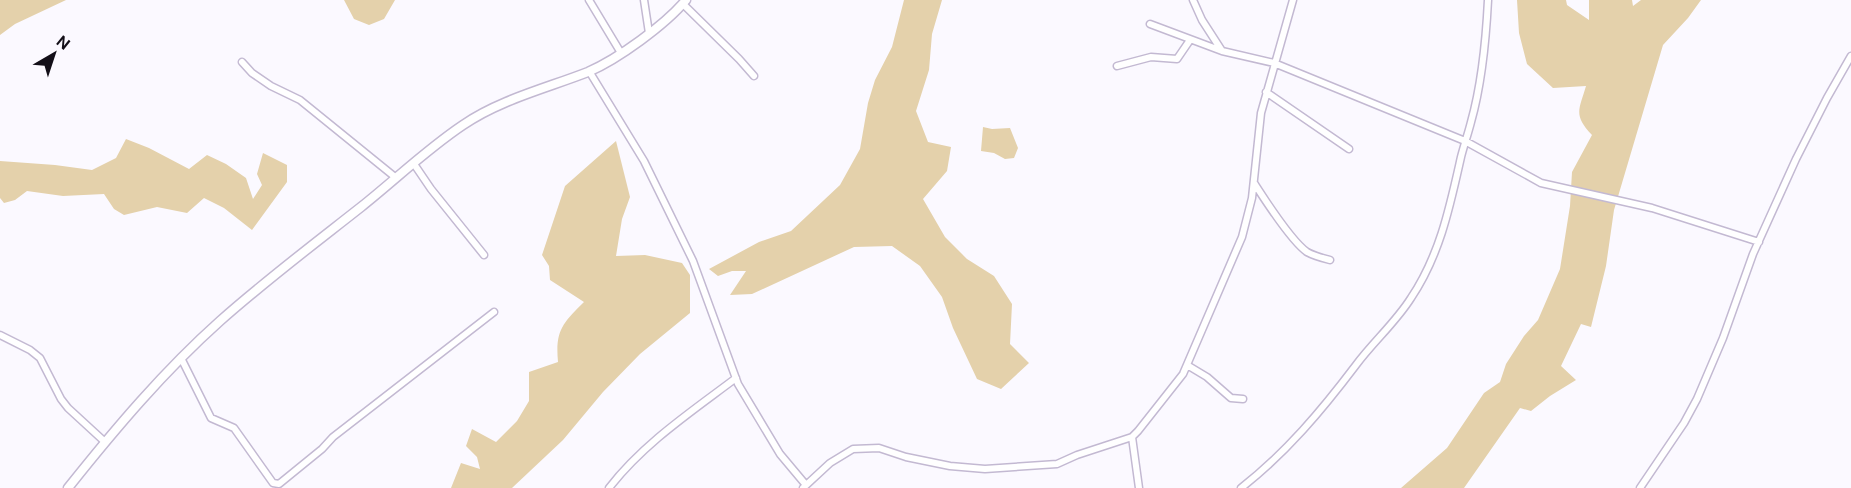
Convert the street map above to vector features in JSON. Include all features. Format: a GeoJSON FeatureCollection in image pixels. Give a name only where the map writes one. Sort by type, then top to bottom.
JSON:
{"type":"FeatureCollection","features":[{"type":"Feature","properties":{"kind":"street"},"geometry":{"type":"LineString","coordinates":[[589,0],[621,54]]}},
{"type":"Feature","properties":{"kind":"street"},"geometry":{"type":"LineString","coordinates":[[644,0],[649,33]]}},
{"type":"Feature","properties":{"kind":"street"},"geometry":{"type":"LineString","coordinates":[[1193,0],[1202,20],[1222,51]]}},
{"type":"Feature","properties":{"kind":"street"},"geometry":{"type":"LineString","coordinates":[[589,71],[660,191],[693,261],[736,378],[780,454],[804,486],[838,456],[853,449],[879,448],[906,457],[950,466],[985,469],[1057,464],[1132,437],[1183,374],[1242,237],[1252,198],[1257,137],[1266,92],[1293,0]]}},
{"type":"Feature","properties":{"kind":"street"},"geometry":{"type":"LineString","coordinates":[[1241,488],[1268,466],[1297,437],[1411,299],[1432,258],[1444,228],[1476,99],[1488,0]]}},
{"type":"Feature","properties":{"kind":"street"},"geometry":{"type":"LineString","coordinates":[[68,488],[105,441],[181,357],[221,320],[395,177],[464,124],[530,94],[589,71],[621,54],[684,2],[754,76]]}},
{"type":"Feature","properties":{"kind":"street"},"geometry":{"type":"LineString","coordinates":[[1150,24],[1222,51],[1274,63],[1465,141],[1541,183],[1652,208],[1759,242]]}},
{"type":"Feature","properties":{"kind":"street"},"geometry":{"type":"LineString","coordinates":[[1117,66],[1151,57],[1177,59],[1190,40]]}},
{"type":"Feature","properties":{"kind":"street"},"geometry":{"type":"LineString","coordinates":[[1644,487],[1697,399],[1723,338],[1743,277],[1797,159],[1851,56]]}},
{"type":"Feature","properties":{"kind":"street"},"geometry":{"type":"LineString","coordinates":[[242,62],[252,73],[271,86],[300,100],[395,177]]}},
{"type":"Feature","properties":{"kind":"street"},"geometry":{"type":"LineString","coordinates":[[1266,92],[1349,149]]}},
{"type":"Feature","properties":{"kind":"street"},"geometry":{"type":"LineString","coordinates":[[414,164],[484,255]]}},
{"type":"Feature","properties":{"kind":"street"},"geometry":{"type":"LineString","coordinates":[[1254,183],[1272,212],[1301,247],[1313,255],[1330,260]]}},
{"type":"Feature","properties":{"kind":"street"},"geometry":{"type":"LineString","coordinates":[[181,357],[211,418],[234,428],[273,483],[279,484],[322,449],[333,437],[494,312]]}},
{"type":"Feature","properties":{"kind":"street"},"geometry":{"type":"LineString","coordinates":[[0,335],[30,350],[40,358],[68,408],[105,441]]}},
{"type":"Feature","properties":{"kind":"street"},"geometry":{"type":"LineString","coordinates":[[1187,365],[1206,377],[1231,398],[1243,399]]}},
{"type":"Feature","properties":{"kind":"street"},"geometry":{"type":"LineString","coordinates":[[609,488],[622,471],[655,439],[736,378]]}},
{"type":"Feature","properties":{"kind":"street"},"geometry":{"type":"LineString","coordinates":[[1132,437],[1139,488]]}},
{"type":"Feature","properties":{"kind":"shaded area"},"geometry":{"type":"Polygon","coordinates":[[[0,0],[66,0],[15,24],[0,35],[0,0]]]}},
{"type":"Feature","properties":{"kind":"shaded area"},"geometry":{"type":"Polygon","coordinates":[[[344,0],[395,0],[384,19],[369,25],[354,19],[344,0]]]}},
{"type":"Feature","properties":{"kind":"shaded area"},"geometry":{"type":"Polygon","coordinates":[[[904,0],[942,0],[932,34],[929,70],[916,111],[928,142],[951,147],[947,171],[923,199],[945,237],[967,259],[994,276],[1012,304],[1010,344],[1029,363],[1001,389],[977,379],[953,328],[942,297],[920,266],[892,246],[854,247],[752,294],[730,295],[746,271],[732,271],[718,276],[709,269],[759,242],[791,231],[840,185],[860,149],[868,103],[875,80],[892,47],[904,0]]]}},
{"type":"Feature","properties":{"kind":"shaded area"},"geometry":{"type":"Polygon","coordinates":[[[1517,0],[1566,0],[1567,5],[1589,20],[1589,0],[1632,0],[1633,6],[1641,0],[1701,0],[1663,45],[1614,210],[1606,266],[1591,327],[1581,324],[1561,366],[1576,380],[1531,411],[1520,408],[1464,488],[1401,488],[1447,448],[1484,393],[1500,382],[1506,364],[1524,336],[1538,320],[1560,269],[1570,206],[1572,172],[1592,135],[1582,122],[1579,112],[1586,86],[1553,88],[1527,64],[1519,33],[1517,0]]]}},
{"type":"Feature","properties":{"kind":"shaded area"},"geometry":{"type":"Polygon","coordinates":[[[983,127],[1010,128],[1018,148],[1014,158],[1005,159],[994,153],[981,151],[983,127]]]}},
{"type":"Feature","properties":{"kind":"shaded area"},"geometry":{"type":"Polygon","coordinates":[[[126,139],[189,169],[207,155],[226,164],[246,178],[253,199],[262,185],[257,174],[263,153],[287,165],[287,182],[252,230],[224,208],[204,198],[187,213],[157,207],[124,215],[114,209],[104,194],[63,196],[27,191],[15,200],[4,203],[0,198],[0,161],[92,170],[116,158],[126,139]]]}},
{"type":"Feature","properties":{"kind":"shaded area"},"geometry":{"type":"Polygon","coordinates":[[[616,141],[630,197],[622,219],[616,256],[645,255],[682,263],[690,275],[690,313],[640,354],[603,392],[563,440],[512,488],[451,488],[461,463],[480,469],[477,457],[466,446],[472,429],[496,442],[517,421],[529,401],[529,372],[558,362],[559,334],[566,322],[584,302],[550,280],[549,266],[542,255],[565,186],[616,141]]]}}]}
